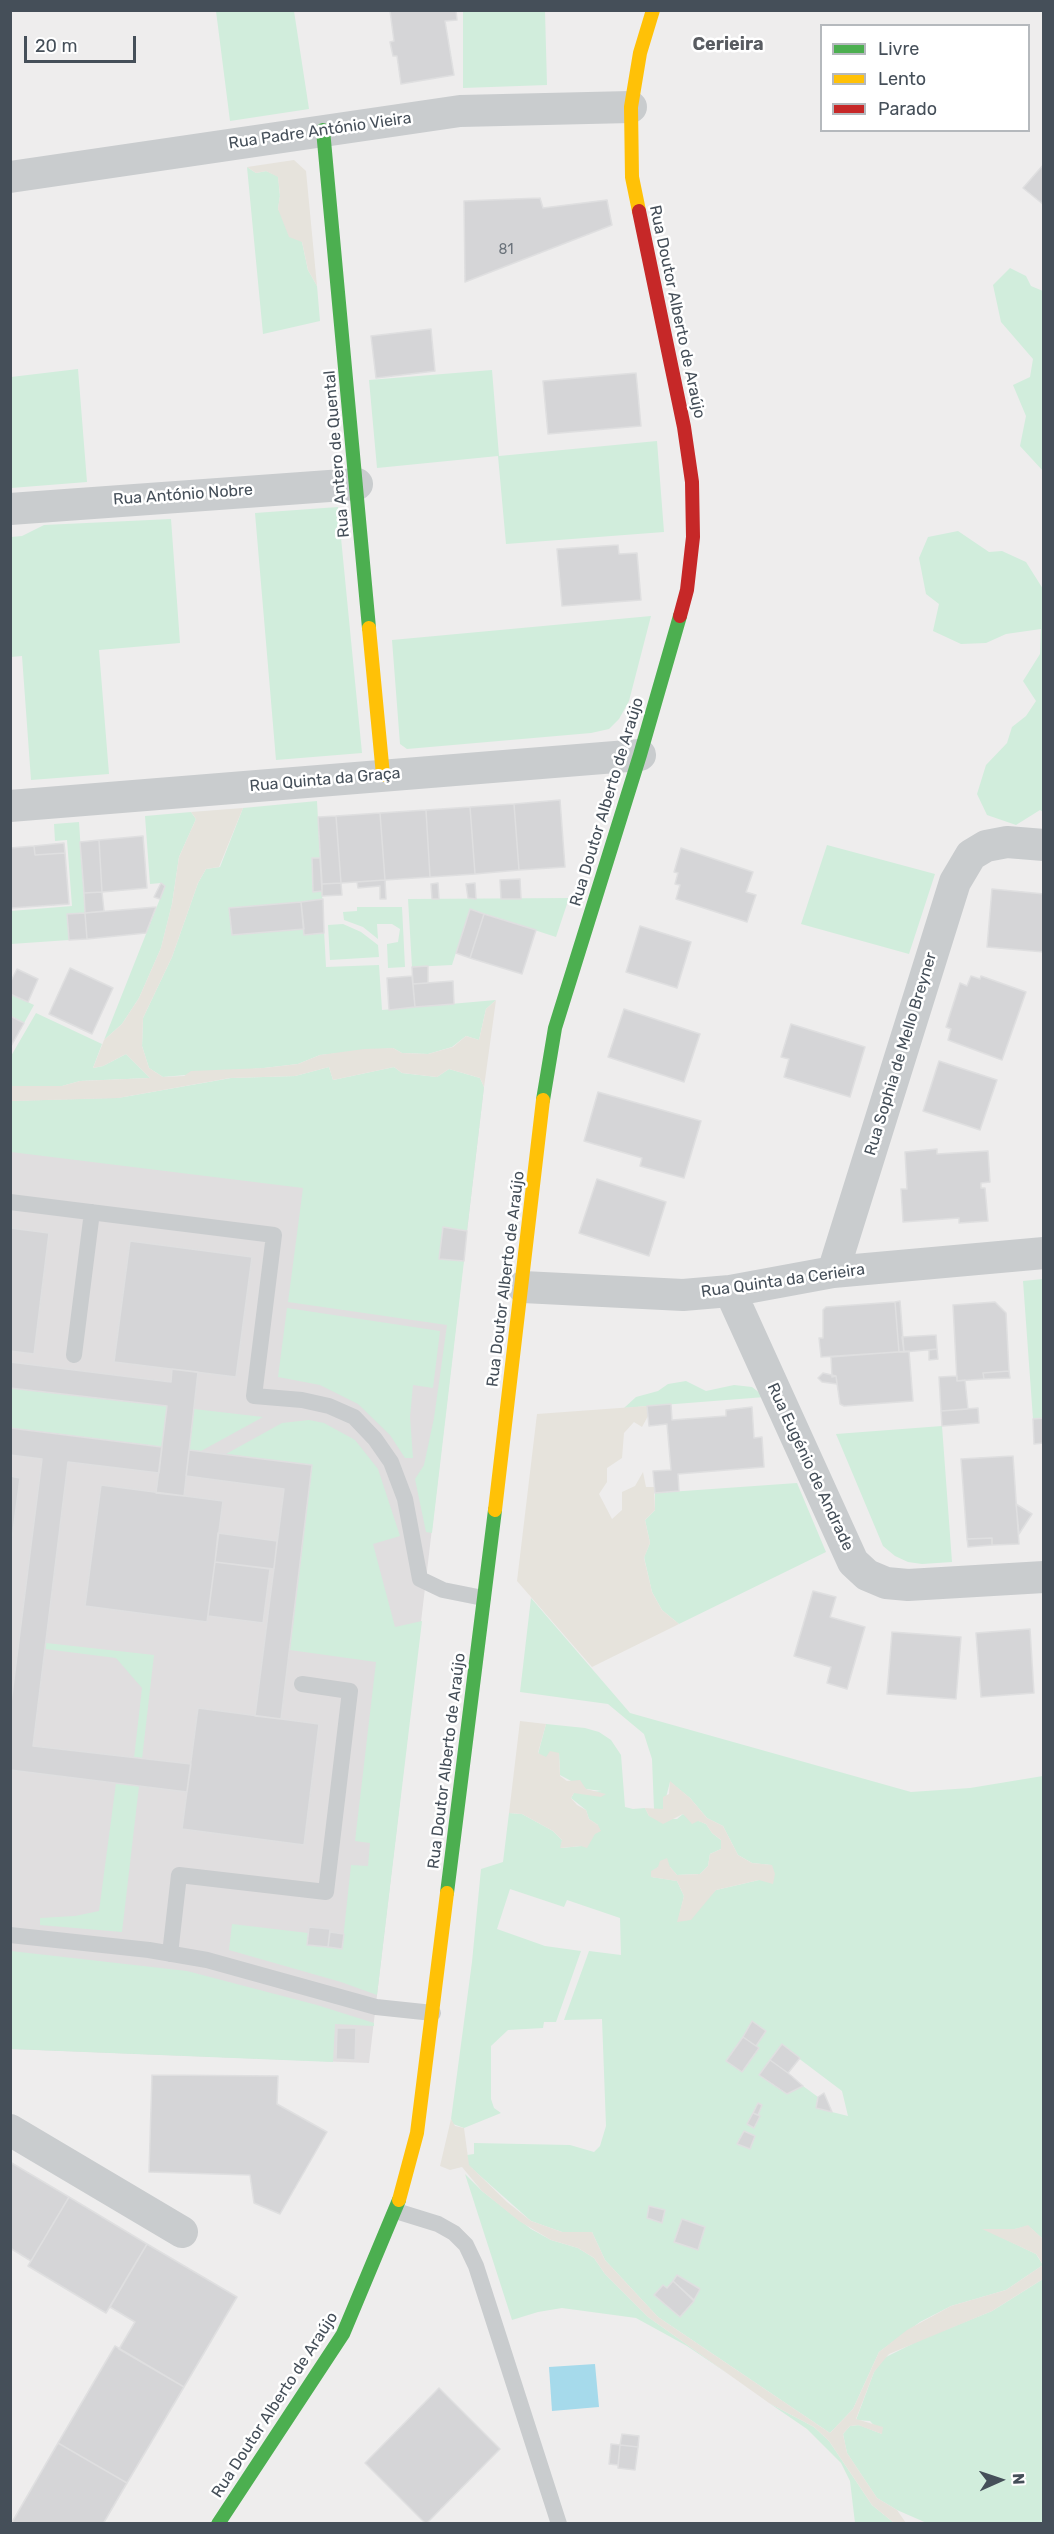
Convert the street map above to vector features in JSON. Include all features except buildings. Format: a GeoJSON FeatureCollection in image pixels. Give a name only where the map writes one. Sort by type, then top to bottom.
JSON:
{"type":"FeatureCollection","features":[{"type":"Feature","properties":{"kind":"main road","name":"Rua Doutor Alberto de Araújo"},"geometry":{"type":"LineString","coordinates":[[218,2523],[343,2334],[396,2211],[417,2133],[523,1287],[544,1087],[555,1029],[640,755],[687,590],[692,482],[684,427],[632,177],[631,107],[640,53],[653,10]]}},
{"type":"Feature","properties":{"kind":"main road","name":"Rua Antero de Quental"},"geometry":{"type":"LineString","coordinates":[[323,130],[383,775]]}},
{"type":"Feature","properties":{"kind":"street","name":"Rua Padre António Vieira"},"geometry":{"type":"LineString","coordinates":[[10,177],[460,111],[631,107]]}},
{"type":"Feature","properties":{"kind":"street","name":"Rua António Nobre"},"geometry":{"type":"LineString","coordinates":[[10,509],[357,484]]}},
{"type":"Feature","properties":{"kind":"street","name":"Rua Quinta da Graça"},"geometry":{"type":"LineString","coordinates":[[10,806],[640,755]]}},
{"type":"Feature","properties":{"kind":"street","name":"Rua Sophia de Mello Breyner"},"geometry":{"type":"LineString","coordinates":[[833,1272],[955,882],[971,855],[986,846],[1007,842],[1044,845]]}},
{"type":"Feature","properties":{"kind":"street","name":"Rua Quinta da Cerieira"},"geometry":{"type":"LineString","coordinates":[[523,1287],[683,1295],[730,1292],[833,1272],[1044,1253]]}},
{"type":"Feature","properties":{"kind":"street","name":"Rua Eugénio de Andrade"},"geometry":{"type":"LineString","coordinates":[[730,1292],[853,1562],[867,1575],[886,1584],[908,1585],[1044,1576]]}},
{"type":"Feature","properties":{"kind":"street"},"geometry":{"type":"LineString","coordinates":[[10,2130],[182,2232]]}},
{"type":"Feature","properties":{"kind":"lane"},"geometry":{"type":"LineString","coordinates":[[10,1202],[274,1235],[254,1396],[320,1404],[354,1417],[375,1439],[391,1462],[405,1499],[420,1579],[443,1590],[483,1598]]}},
{"type":"Feature","properties":{"kind":"lane"},"geometry":{"type":"LineString","coordinates":[[74,1355],[92,1212]]}},
{"type":"Feature","properties":{"kind":"lane"},"geometry":{"type":"LineString","coordinates":[[170,1954],[179,1875],[326,1892],[350,1691],[302,1684]]}},
{"type":"Feature","properties":{"kind":"lane"},"geometry":{"type":"LineString","coordinates":[[10,1935],[170,1954],[273,1977],[376,2007],[433,2013]]}},
{"type":"Feature","properties":{"kind":"lane"},"geometry":{"type":"LineString","coordinates":[[396,2211],[438,2223],[466,2245],[476,2266],[559,2523]]}},
{"type":"Feature","properties":{"kind":"shaded area"},"geometry":{"type":"Polygon","coordinates":[[[484,1087],[369,2063],[11,2049],[11,1101],[484,1087]]]}},
{"type":"Feature","properties":{"kind":"green space"},"geometry":{"type":"Polygon","coordinates":[[[216,11],[294,11],[309,109],[230,121],[216,11]]]}},
{"type":"Feature","properties":{"kind":"green space"},"geometry":{"type":"Polygon","coordinates":[[[463,11],[545,11],[547,85],[463,88],[463,11]]]}},
{"type":"Feature","properties":{"kind":"green space"},"geometry":{"type":"Polygon","coordinates":[[[247,167],[256,173],[266,171],[278,176],[280,196],[278,209],[302,242],[308,270],[317,286],[320,321],[263,334],[247,167]]]}},
{"type":"Feature","properties":{"kind":"green space"},"geometry":{"type":"Polygon","coordinates":[[[1010,268],[1026,276],[1031,286],[1043,291],[1043,471],[1020,446],[1026,416],[1013,385],[1030,377],[1033,359],[1001,322],[993,285],[1010,268]]]}},
{"type":"Feature","properties":{"kind":"green space"},"geometry":{"type":"Polygon","coordinates":[[[78,369],[87,482],[11,488],[11,377],[78,369]]]}},
{"type":"Feature","properties":{"kind":"green space"},"geometry":{"type":"Polygon","coordinates":[[[492,370],[499,456],[657,441],[664,532],[506,544],[498,456],[377,468],[369,380],[492,370]]]}},
{"type":"Feature","properties":{"kind":"green space"},"geometry":{"type":"Polygon","coordinates":[[[338,507],[362,753],[276,760],[255,513],[338,507]]]}},
{"type":"Feature","properties":{"kind":"green space"},"geometry":{"type":"Polygon","coordinates":[[[171,519],[180,643],[99,650],[109,774],[31,780],[22,656],[11,657],[11,537],[22,536],[44,525],[171,519]]]}},
{"type":"Feature","properties":{"kind":"green space"},"geometry":{"type":"Polygon","coordinates":[[[958,531],[989,552],[1002,551],[1026,562],[1043,589],[1043,812],[1040,810],[1016,825],[987,815],[977,794],[986,765],[1007,743],[1012,727],[1026,716],[1036,701],[1023,681],[1040,654],[1041,629],[1006,634],[986,643],[961,644],[933,631],[939,604],[926,594],[919,558],[928,537],[958,531]]]}},
{"type":"Feature","properties":{"kind":"green space"},"geometry":{"type":"Polygon","coordinates":[[[651,616],[629,701],[619,719],[609,729],[591,733],[407,749],[400,744],[392,640],[651,616]]]}},
{"type":"Feature","properties":{"kind":"green space"},"geometry":{"type":"Polygon","coordinates":[[[317,801],[326,967],[379,965],[382,1010],[496,1000],[486,1009],[479,1040],[466,1036],[452,1047],[428,1054],[402,1053],[393,1048],[320,1055],[298,1064],[163,1077],[149,1068],[142,1046],[143,1018],[172,957],[198,883],[206,869],[220,867],[243,808],[317,801]]]}},
{"type":"Feature","properties":{"kind":"green space"},"geometry":{"type":"Polygon","coordinates":[[[191,812],[196,819],[179,857],[172,904],[161,948],[139,998],[122,1024],[104,1040],[165,886],[161,883],[150,884],[145,816],[191,812]]]}},
{"type":"Feature","properties":{"kind":"green space"},"geometry":{"type":"Polygon","coordinates":[[[79,822],[85,913],[67,914],[69,940],[11,944],[11,911],[72,906],[67,840],[55,841],[54,824],[79,822]]]}},
{"type":"Feature","properties":{"kind":"green space"},"geometry":{"type":"Polygon","coordinates":[[[827,845],[935,874],[909,954],[801,924],[827,845]]]}},
{"type":"Feature","properties":{"kind":"green space"},"geometry":{"type":"Polygon","coordinates":[[[569,898],[556,937],[470,909],[452,965],[412,967],[408,899],[569,898]]]}},
{"type":"Feature","properties":{"kind":"green space"},"geometry":{"type":"Polygon","coordinates":[[[357,907],[402,907],[405,967],[388,968],[387,944],[398,942],[400,929],[392,924],[377,924],[378,939],[363,927],[344,920],[343,912],[357,911],[357,907]]]}},
{"type":"Feature","properties":{"kind":"green space"},"geometry":{"type":"Polygon","coordinates":[[[343,924],[361,932],[378,945],[379,957],[330,960],[328,925],[343,924]]]}},
{"type":"Feature","properties":{"kind":"green space"},"geometry":{"type":"Polygon","coordinates":[[[11,994],[34,1005],[24,1023],[11,1016],[11,994]]]}},
{"type":"Feature","properties":{"kind":"green space"},"geometry":{"type":"Polygon","coordinates":[[[36,1013],[102,1044],[93,1068],[103,1066],[126,1054],[150,1078],[80,1081],[62,1086],[11,1086],[11,1056],[36,1013]]]}},
{"type":"Feature","properties":{"kind":"green space"},"geometry":{"type":"Polygon","coordinates":[[[329,1067],[333,1080],[394,1067],[402,1073],[437,1077],[449,1069],[480,1078],[484,1087],[467,1231],[443,1228],[439,1258],[464,1261],[432,1533],[426,1532],[415,1479],[424,1465],[434,1418],[447,1325],[288,1302],[303,1188],[11,1152],[10,1101],[118,1098],[231,1078],[295,1076],[329,1067]]]}},
{"type":"Feature","properties":{"kind":"green space"},"geometry":{"type":"Polygon","coordinates":[[[1043,1279],[1043,1418],[1033,1419],[1023,1281],[1043,1279]]]}},
{"type":"Feature","properties":{"kind":"green space"},"geometry":{"type":"Polygon","coordinates":[[[287,1308],[440,1331],[433,1388],[413,1385],[410,1417],[413,1458],[405,1458],[390,1435],[358,1404],[320,1385],[278,1377],[287,1308]]]}},
{"type":"Feature","properties":{"kind":"green space"},"geometry":{"type":"Polygon","coordinates":[[[686,1381],[706,1391],[734,1385],[752,1387],[765,1397],[624,1408],[636,1397],[658,1391],[668,1384],[686,1381]]]}},
{"type":"Feature","properties":{"kind":"green space"},"geometry":{"type":"Polygon","coordinates":[[[11,1388],[167,1406],[162,1447],[11,1428],[11,1388]]]}},
{"type":"Feature","properties":{"kind":"green space"},"geometry":{"type":"Polygon","coordinates":[[[194,1409],[263,1417],[201,1451],[189,1450],[194,1409]]]}},
{"type":"Feature","properties":{"kind":"green space"},"geometry":{"type":"Polygon","coordinates":[[[309,1420],[324,1423],[355,1440],[378,1469],[400,1536],[373,1544],[395,1627],[422,1621],[377,1995],[341,1982],[229,1950],[232,1924],[308,1933],[307,1945],[342,1949],[351,1865],[368,1866],[370,1843],[355,1841],[376,1662],[290,1650],[312,1465],[226,1454],[282,1423],[309,1420]]]}},
{"type":"Feature","properties":{"kind":"green space"},"geometry":{"type":"Polygon","coordinates":[[[942,1426],[952,1562],[922,1564],[908,1562],[895,1556],[883,1546],[836,1434],[942,1426]]]}},
{"type":"Feature","properties":{"kind":"green space"},"geometry":{"type":"Polygon","coordinates":[[[797,1483],[826,1552],[679,1624],[662,1610],[652,1592],[644,1557],[650,1543],[645,1520],[655,1510],[655,1493],[797,1483]]]}},
{"type":"Feature","properties":{"kind":"green space"},"geometry":{"type":"Polygon","coordinates":[[[531,1598],[630,1713],[911,1792],[970,1788],[1043,1776],[1043,2239],[1028,2226],[1015,2229],[984,2229],[1036,2254],[1043,2265],[1006,2290],[951,2306],[920,2322],[879,2352],[853,2409],[830,2433],[658,2317],[605,2260],[592,2232],[562,2232],[531,2221],[468,2165],[467,2155],[474,2154],[474,2143],[570,2145],[594,2152],[600,2146],[606,2126],[602,2019],[564,2020],[589,1951],[621,1955],[620,1918],[567,1900],[564,1907],[510,1889],[497,1929],[545,1946],[581,1951],[556,2022],[544,2022],[543,2028],[508,2030],[491,2046],[491,2099],[494,2108],[501,2113],[464,2128],[453,2124],[451,2119],[472,1962],[481,1869],[503,1862],[509,1813],[522,1814],[553,1831],[562,1840],[561,1848],[581,1846],[589,1842],[598,1825],[589,1819],[586,1810],[571,1798],[574,1793],[602,1791],[586,1789],[560,1775],[559,1753],[546,1758],[538,1754],[546,1724],[585,1728],[599,1732],[611,1740],[621,1755],[625,1807],[645,1808],[649,1816],[667,1819],[677,1819],[683,1814],[706,1824],[721,1840],[721,1849],[710,1854],[708,1866],[700,1874],[677,1875],[670,1867],[658,1867],[652,1877],[677,1881],[684,1896],[678,1921],[716,1890],[759,1880],[771,1865],[752,1863],[738,1855],[723,1826],[707,1818],[690,1798],[670,1782],[663,1809],[654,1809],[652,1759],[644,1734],[608,1704],[520,1692],[531,1598]],[[781,2045],[760,2075],[787,2094],[803,2086],[818,2097],[816,2108],[848,2116],[842,2091],[781,2045]]]}},
{"type":"Feature","properties":{"kind":"green space"},"geometry":{"type":"Polygon","coordinates":[[[46,1643],[154,1655],[142,1759],[134,1758],[142,1688],[116,1658],[45,1649],[46,1643]]]}},
{"type":"Feature","properties":{"kind":"green space"},"geometry":{"type":"Polygon","coordinates":[[[116,1783],[139,1786],[122,1932],[40,1925],[40,1918],[75,1916],[99,1911],[116,1783]]]}},
{"type":"Feature","properties":{"kind":"green space"},"geometry":{"type":"Polygon","coordinates":[[[11,1951],[187,1971],[317,2005],[374,2023],[374,2026],[335,2024],[333,2062],[11,2049],[11,1951]]]}},
{"type":"Feature","properties":{"kind":"green space"},"geometry":{"type":"Polygon","coordinates":[[[465,2174],[482,2191],[531,2229],[551,2240],[578,2248],[594,2258],[605,2274],[648,2317],[730,2375],[687,2346],[636,2318],[562,2308],[512,2320],[465,2174]]]}},
{"type":"Feature","properties":{"kind":"green space"},"geometry":{"type":"Polygon","coordinates":[[[1043,2279],[1043,2523],[929,2524],[877,2498],[847,2453],[843,2434],[850,2426],[859,2425],[882,2434],[870,2421],[856,2420],[874,2372],[884,2358],[920,2340],[992,2311],[1043,2279]]]}},
{"type":"Feature","properties":{"kind":"green space"},"geometry":{"type":"Polygon","coordinates":[[[769,2403],[814,2427],[829,2441],[872,2505],[894,2523],[855,2523],[850,2481],[841,2463],[807,2429],[769,2403]]]}},
{"type":"Feature","properties":{"kind":"sand"},"geometry":{"type":"Polygon","coordinates":[[[294,160],[306,171],[317,286],[308,270],[302,242],[289,237],[278,209],[280,195],[278,177],[266,171],[256,173],[247,167],[294,160]]]}},
{"type":"Feature","properties":{"kind":"sand"},"geometry":{"type":"Polygon","coordinates":[[[243,808],[219,867],[206,869],[198,883],[172,957],[143,1018],[142,1046],[149,1068],[163,1077],[184,1076],[191,1071],[298,1064],[320,1055],[364,1049],[393,1048],[402,1053],[428,1054],[453,1047],[466,1036],[479,1040],[486,1009],[496,1000],[484,1087],[480,1078],[449,1069],[437,1077],[402,1073],[394,1067],[333,1080],[329,1067],[295,1076],[230,1078],[118,1098],[11,1101],[11,1086],[62,1086],[80,1081],[150,1078],[126,1054],[103,1066],[93,1068],[104,1040],[122,1024],[139,998],[161,948],[172,904],[179,857],[196,819],[191,812],[243,808]]]}},
{"type":"Feature","properties":{"kind":"sand"},"geometry":{"type":"Polygon","coordinates":[[[647,1406],[648,1416],[642,1427],[634,1422],[624,1433],[622,1458],[607,1468],[607,1482],[599,1494],[612,1519],[622,1510],[622,1492],[635,1486],[643,1472],[646,1487],[654,1487],[655,1510],[645,1520],[650,1543],[644,1558],[652,1592],[662,1610],[679,1624],[592,1667],[517,1581],[537,1414],[647,1406]]]}},
{"type":"Feature","properties":{"kind":"sand"},"geometry":{"type":"Polygon","coordinates":[[[520,1721],[546,1724],[538,1753],[546,1757],[550,1751],[559,1753],[560,1776],[567,1781],[580,1780],[586,1789],[606,1794],[601,1797],[574,1793],[571,1798],[586,1810],[589,1819],[598,1825],[601,1831],[595,1834],[587,1848],[581,1846],[560,1848],[562,1840],[553,1831],[522,1814],[509,1813],[520,1721]]]}},
{"type":"Feature","properties":{"kind":"sand"},"geometry":{"type":"Polygon","coordinates":[[[670,1781],[690,1798],[707,1818],[723,1826],[738,1855],[752,1863],[772,1865],[775,1874],[773,1884],[759,1880],[716,1890],[691,1920],[677,1922],[684,1896],[677,1881],[651,1877],[651,1871],[658,1867],[660,1861],[667,1858],[670,1867],[677,1875],[700,1874],[708,1866],[710,1854],[721,1849],[721,1840],[706,1824],[698,1821],[692,1824],[683,1814],[663,1824],[649,1816],[645,1808],[663,1809],[663,1797],[669,1794],[670,1781]]]}},
{"type":"Feature","properties":{"kind":"sand"},"geometry":{"type":"Polygon","coordinates":[[[451,2119],[455,2126],[464,2128],[469,2165],[507,2202],[531,2221],[562,2232],[592,2232],[605,2260],[658,2317],[830,2433],[853,2409],[879,2352],[907,2330],[951,2306],[1006,2290],[1043,2265],[1043,2279],[992,2311],[889,2354],[874,2372],[856,2419],[883,2427],[882,2434],[858,2425],[850,2426],[843,2434],[847,2453],[877,2498],[897,2510],[906,2523],[894,2523],[872,2505],[829,2441],[814,2427],[769,2403],[648,2317],[605,2274],[594,2258],[578,2248],[551,2240],[519,2221],[482,2191],[462,2167],[450,2170],[440,2166],[451,2119]]]}},
{"type":"Feature","properties":{"kind":"sand"},"geometry":{"type":"Polygon","coordinates":[[[1028,2225],[1043,2239],[1043,2264],[1036,2254],[982,2229],[1015,2229],[1028,2225]]]}},
{"type":"Feature","properties":{"kind":"water"},"geometry":{"type":"Polygon","coordinates":[[[595,2364],[599,2407],[552,2411],[549,2367],[595,2364]]]}},
{"type":"Feature","properties":{"kind":"traffic: fast"},"geometry":{"type":"LineString","coordinates":[[323,130],[369,628]]}},
{"type":"Feature","properties":{"kind":"traffic: fast"},"geometry":{"type":"LineString","coordinates":[[543,1100],[555,1028],[640,755],[680,616]]}},
{"type":"Feature","properties":{"kind":"traffic: fast"},"geometry":{"type":"LineString","coordinates":[[447,1893],[495,1510]]}},
{"type":"Feature","properties":{"kind":"traffic: fast"},"geometry":{"type":"LineString","coordinates":[[218,2524],[343,2334],[399,2200]]}},
{"type":"Feature","properties":{"kind":"traffic: slow"},"geometry":{"type":"LineString","coordinates":[[639,211],[632,177],[631,107],[640,53],[653,10]]}},
{"type":"Feature","properties":{"kind":"traffic: slow"},"geometry":{"type":"LineString","coordinates":[[369,628],[383,775]]}},
{"type":"Feature","properties":{"kind":"traffic: slow"},"geometry":{"type":"LineString","coordinates":[[495,1510],[543,1100]]}},
{"type":"Feature","properties":{"kind":"traffic: slow"},"geometry":{"type":"LineString","coordinates":[[399,2200],[417,2133],[447,1893]]}},
{"type":"Feature","properties":{"kind":"traffic: jam"},"geometry":{"type":"LineString","coordinates":[[639,211],[684,427],[692,482],[693,537],[687,590],[680,616]]}},
{"type":"Feature","properties":{"kind":"district","name":"Cerieira"},"geometry":{"type":"Point","coordinates":[728,45]}}]}
